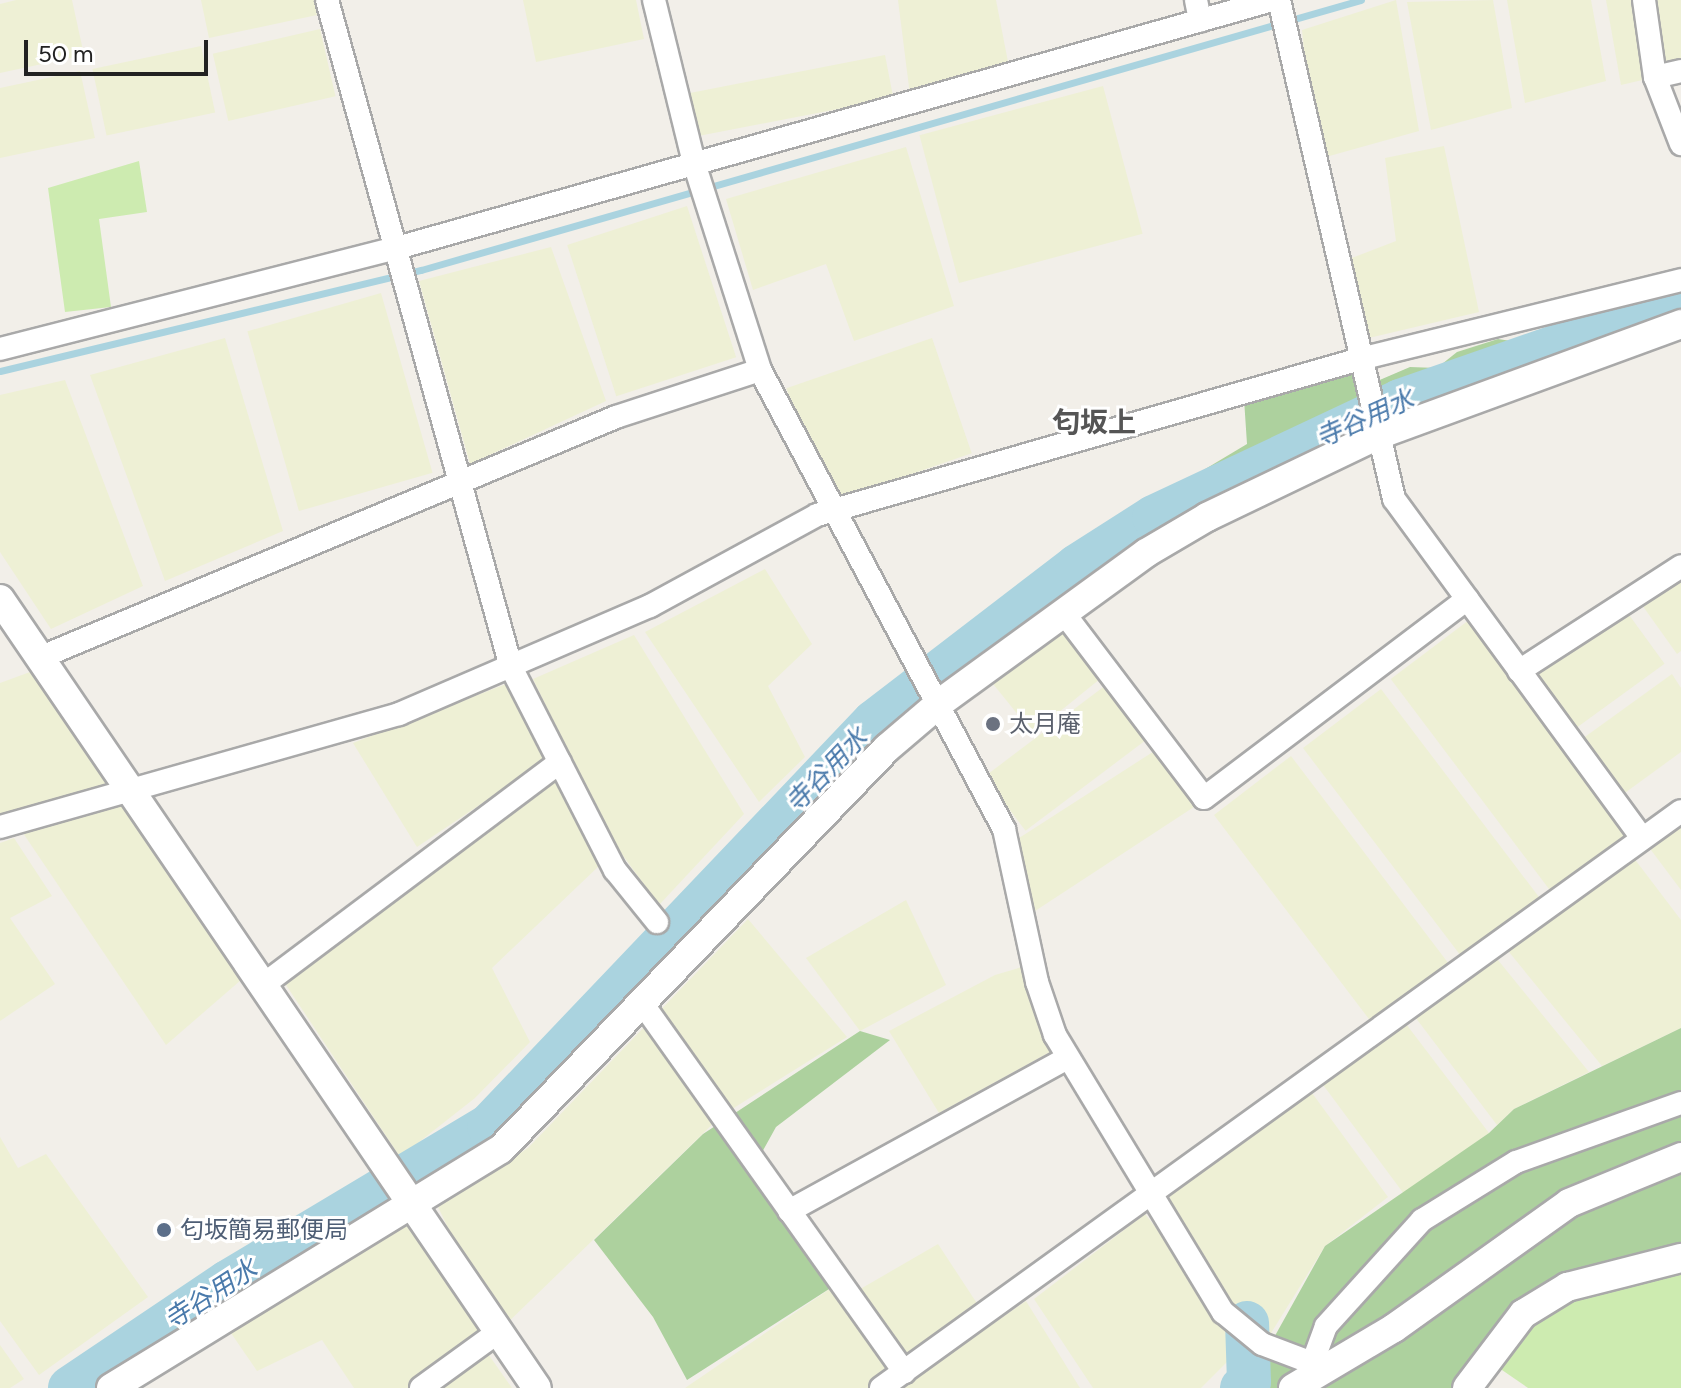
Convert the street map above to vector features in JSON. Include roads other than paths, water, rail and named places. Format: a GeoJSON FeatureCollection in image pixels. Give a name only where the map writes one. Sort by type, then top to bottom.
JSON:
{"type":"FeatureCollection","features":[{"type":"Feature","properties":{"kind":"street"},"geometry":{"type":"LineString","coordinates":[[327,0],[511,667],[615,870],[657,922]]}},
{"type":"Feature","properties":{"kind":"street"},"geometry":{"type":"LineString","coordinates":[[654,0],[694,163],[760,370],[830,511],[941,702],[1004,829],[1037,982],[1067,1058],[1147,1195],[1223,1312],[1262,1344],[1318,1366]]}},
{"type":"Feature","properties":{"kind":"street"},"geometry":{"type":"LineString","coordinates":[[0,349],[397,248],[694,163],[1198,10],[1272,0]]}},
{"type":"Feature","properties":{"kind":"street"},"geometry":{"type":"LineString","coordinates":[[1279,0],[1394,499],[1642,838]]}},
{"type":"Feature","properties":{"kind":"street"},"geometry":{"type":"LineString","coordinates":[[1644,0],[1655,77],[1681,144]]}},
{"type":"Feature","properties":{"kind":"street"},"geometry":{"type":"LineString","coordinates":[[1655,77],[1681,71]]}},
{"type":"Feature","properties":{"kind":"street"},"geometry":{"type":"LineString","coordinates":[[0,827],[399,714],[650,606],[830,511],[1360,359],[1681,280]]}},
{"type":"Feature","properties":{"kind":"street"},"geometry":{"type":"LineString","coordinates":[[111,1388],[501,1149],[887,748],[941,702],[1063,612],[1207,517],[1378,435],[1681,324]]}},
{"type":"Feature","properties":{"kind":"street"},"geometry":{"type":"LineString","coordinates":[[39,658],[627,413],[760,370]]}},
{"type":"Feature","properties":{"kind":"street"},"geometry":{"type":"LineString","coordinates":[[1519,671],[1681,566]]}},
{"type":"Feature","properties":{"kind":"street"},"geometry":{"type":"LineString","coordinates":[[0,599],[134,790],[537,1388]]}},
{"type":"Feature","properties":{"kind":"street"},"geometry":{"type":"LineString","coordinates":[[1063,612],[1204,798],[1467,599]]}},
{"type":"Feature","properties":{"kind":"street"},"geometry":{"type":"LineString","coordinates":[[263,985],[560,762]]}},
{"type":"Feature","properties":{"kind":"street"},"geometry":{"type":"LineString","coordinates":[[881,1388],[1681,811]]}},
{"type":"Feature","properties":{"kind":"street"},"geometry":{"type":"LineString","coordinates":[[642,1003],[904,1372]]}},
{"type":"Feature","properties":{"kind":"street"},"geometry":{"type":"LineString","coordinates":[[789,1211],[1067,1058]]}},
{"type":"Feature","properties":{"kind":"street"},"geometry":{"type":"LineString","coordinates":[[1318,1366],[1326,1326],[1422,1220],[1516,1162],[1681,1103]]}},
{"type":"Feature","properties":{"kind":"street"},"geometry":{"type":"LineString","coordinates":[[1293,1388],[1318,1366],[1394,1328],[1569,1203],[1681,1157]]}},
{"type":"Feature","properties":{"kind":"street"},"geometry":{"type":"LineString","coordinates":[[1467,1388],[1523,1314],[1567,1287],[1681,1258]]}},
{"type":"Feature","properties":{"kind":"street"},"geometry":{"type":"LineString","coordinates":[[421,1388],[498,1332]]}},
{"type":"Feature","properties":{"kind":"waterway"},"geometry":{"type":"LineString","coordinates":[[0,371],[421,270],[1361,0]]}},
{"type":"Feature","properties":{"kind":"waterway","name":"寺谷用水"},"geometry":{"type":"LineString","coordinates":[[70,1388],[228,1282],[489,1126],[874,722],[1077,566],[1154,517],[1400,401],[1681,303]]}},
{"type":"Feature","properties":{"kind":"waterway"},"geometry":{"type":"LineString","coordinates":[[1242,1388],[1249,1382],[1247,1323]]}},
{"type":"Feature","properties":{"kind":"place","name":"太月庵"},"geometry":{"type":"Point","coordinates":[993,724]}},
{"type":"Feature","properties":{"kind":"place","name":"匂坂簡易郵便局"},"geometry":{"type":"Point","coordinates":[164,1230]}},
{"type":"Feature","properties":{"kind":"district","name":"匂坂上"},"geometry":{"type":"Point","coordinates":[1094,422]}}]}
